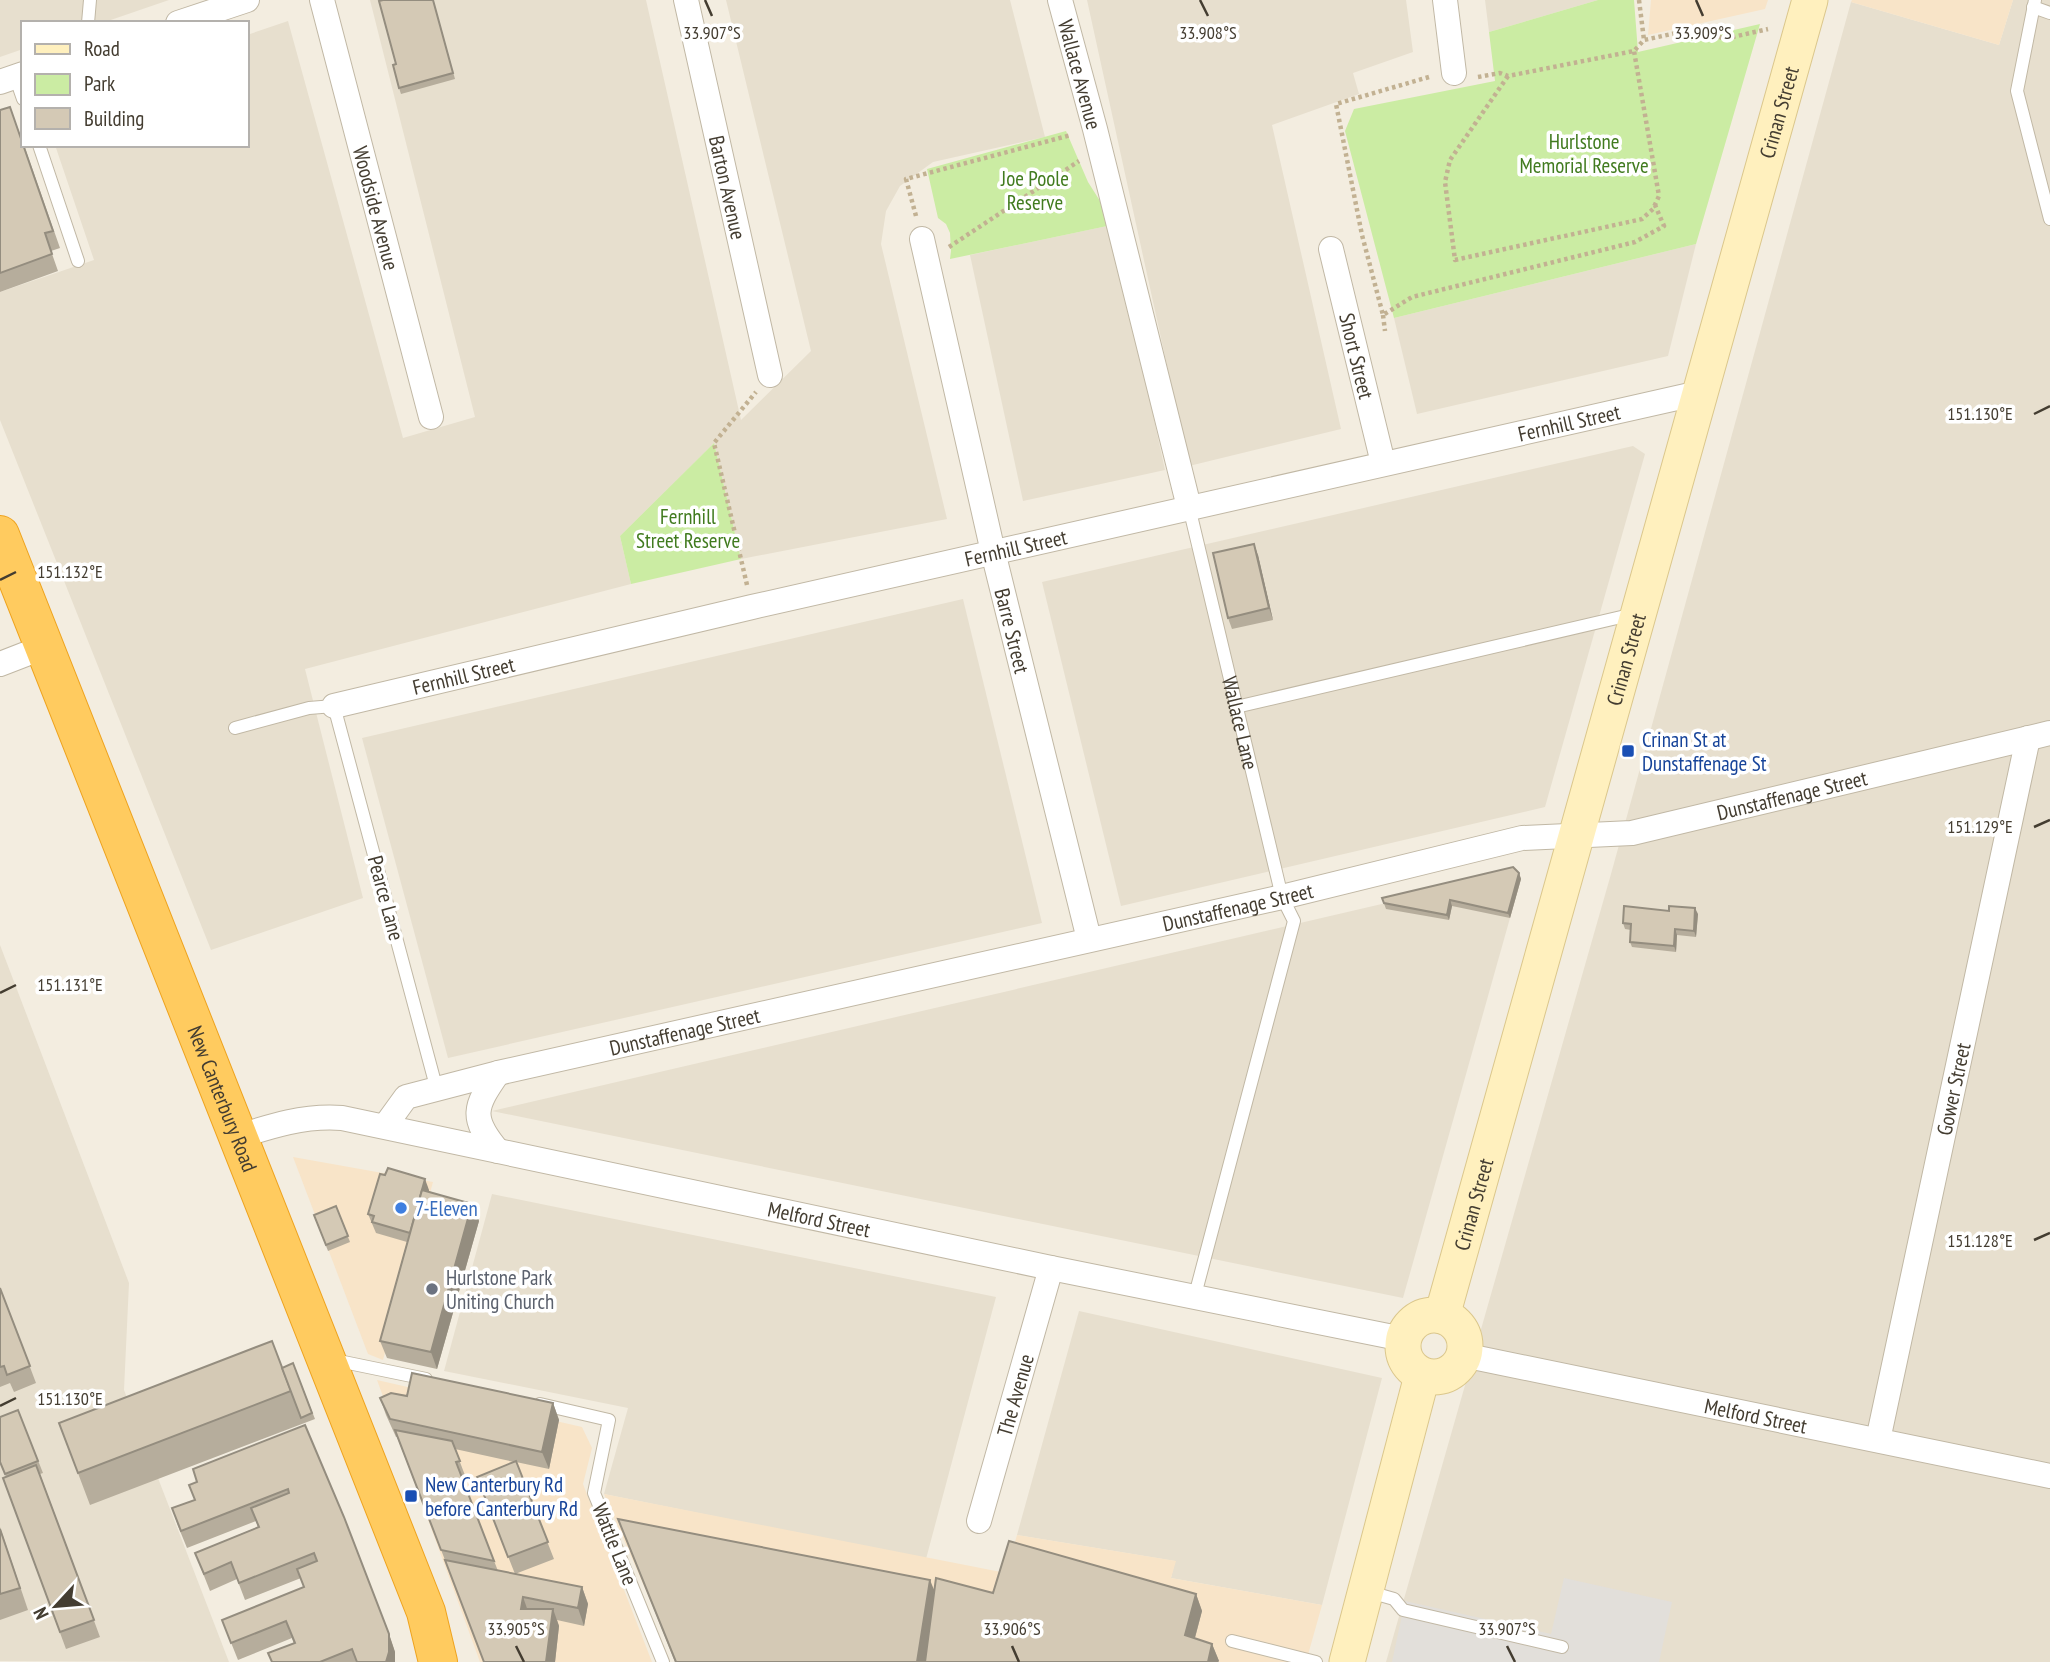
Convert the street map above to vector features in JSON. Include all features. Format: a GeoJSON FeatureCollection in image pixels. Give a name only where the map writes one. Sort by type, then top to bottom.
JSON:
{"type":"FeatureCollection","features":[{"type":"Feature","properties":{"kind":"highway","name":"New Canterbury Road"},"geometry":{"type":"LineString","coordinates":[[0,535],[426,1612],[438,1662]]}},
{"type":"Feature","properties":{"kind":"street"},"geometry":{"type":"LineString","coordinates":[[184,21],[247,0]]}},
{"type":"Feature","properties":{"kind":"street","name":"Woodside Avenue"},"geometry":{"type":"LineString","coordinates":[[321,0],[431,416]]}},
{"type":"Feature","properties":{"kind":"street","name":"Barton Avenue"},"geometry":{"type":"LineString","coordinates":[[686,0],[770,375]]}},
{"type":"Feature","properties":{"kind":"street","name":"Wallace Avenue"},"geometry":{"type":"LineString","coordinates":[[1060,0],[1098,138]]}},
{"type":"Feature","properties":{"kind":"street"},"geometry":{"type":"LineString","coordinates":[[1445,0],[1453,77]]}},
{"type":"Feature","properties":{"kind":"street","name":"Crinan Street"},"geometry":{"type":"LineString","coordinates":[[1442,1316],[1810,0]]}},
{"type":"Feature","properties":{"kind":"street","name":"Wallace Lane"},"geometry":{"type":"LineString","coordinates":[[1098,138],[1189,507]]}},
{"type":"Feature","properties":{"kind":"street","name":"Short Street"},"geometry":{"type":"LineString","coordinates":[[1331,249],[1383,463]]}},
{"type":"Feature","properties":{"kind":"street","name":"Barre Street"},"geometry":{"type":"LineString","coordinates":[[924,250],[993,552],[1089,939]]}},
{"type":"Feature","properties":{"kind":"street","name":"Fernhill Street"},"geometry":{"type":"LineString","coordinates":[[334,706],[752,607],[1699,393]]}},
{"type":"Feature","properties":{"kind":"street"},"geometry":{"type":"LineString","coordinates":[[0,664],[44,647]]}},
{"type":"Feature","properties":{"kind":"street","name":"Dunstaffenage Street"},"geometry":{"type":"LineString","coordinates":[[384,1126],[406,1097],[498,1073],[1282,897],[1522,838],[1632,833],[2039,736]]}},
{"type":"Feature","properties":{"kind":"street","name":"Gower Street"},"geometry":{"type":"LineString","coordinates":[[1878,1440],[2039,736]]}},
{"type":"Feature","properties":{"kind":"street"},"geometry":{"type":"LineString","coordinates":[[498,1073],[481,1098],[478,1113],[483,1134],[498,1152]]}},
{"type":"Feature","properties":{"kind":"street"},"geometry":{"type":"LineString","coordinates":[[412,1132],[416,1114],[432,1091]]}},
{"type":"Feature","properties":{"kind":"street","name":"Melford Street"},"geometry":{"type":"LineString","coordinates":[[237,1137],[270,1126],[324,1116],[384,1126],[1051,1268],[1404,1339]]}},
{"type":"Feature","properties":{"kind":"street","name":"The Avenue"},"geometry":{"type":"LineString","coordinates":[[979,1521],[1051,1268]]}},
{"type":"Feature","properties":{"kind":"street"},"geometry":{"type":"LineString","coordinates":[[1442,1316],[1459,1327],[1465,1345],[1458,1365],[1441,1377],[1422,1376],[1409,1366],[1404,1358],[1404,1339],[1408,1329],[1423,1317],[1442,1316]]}},
{"type":"Feature","properties":{"kind":"street","name":"Melford Street"},"geometry":{"type":"LineString","coordinates":[[1463,1355],[2050,1476]]}},
{"type":"Feature","properties":{"kind":"street"},"geometry":{"type":"LineString","coordinates":[[1347,1662],[1380,1595],[1422,1376]]}},
{"type":"Feature","properties":{"kind":"lane"},"geometry":{"type":"LineString","coordinates":[[88,21],[90,0]]}},
{"type":"Feature","properties":{"kind":"lane"},"geometry":{"type":"LineString","coordinates":[[2050,13],[2034,3],[2017,91],[2050,219]]}},
{"type":"Feature","properties":{"kind":"lane"},"geometry":{"type":"LineString","coordinates":[[40,147],[78,261]]}},
{"type":"Feature","properties":{"kind":"lane","name":"Wallace Lane"},"geometry":{"type":"LineString","coordinates":[[1189,507],[1282,897],[1294,921],[1195,1295]]}},
{"type":"Feature","properties":{"kind":"lane"},"geometry":{"type":"LineString","coordinates":[[1236,707],[1638,613]]}},
{"type":"Feature","properties":{"kind":"lane"},"geometry":{"type":"LineString","coordinates":[[235,728],[309,708],[334,706]]}},
{"type":"Feature","properties":{"kind":"lane","name":"Pearce Lane"},"geometry":{"type":"LineString","coordinates":[[334,706],[432,1091]]}},
{"type":"Feature","properties":{"kind":"lane"},"geometry":{"type":"LineString","coordinates":[[324,1358],[440,1382]]}},
{"type":"Feature","properties":{"kind":"lane","name":"Wattle Lane"},"geometry":{"type":"LineString","coordinates":[[531,1402],[609,1420],[594,1493],[663,1662]]}},
{"type":"Feature","properties":{"kind":"lane"},"geometry":{"type":"LineString","coordinates":[[1380,1595],[1403,1610],[1562,1647]]}},
{"type":"Feature","properties":{"kind":"lane"},"geometry":{"type":"LineString","coordinates":[[1232,1641],[1316,1662]]}},
{"type":"Feature","properties":{"kind":"path"},"geometry":{"type":"LineString","coordinates":[[1639,0],[1644,40]]}},
{"type":"Feature","properties":{"kind":"path"},"geometry":{"type":"LineString","coordinates":[[1385,331],[1362,235],[1336,104],[1429,77],[1500,73],[1508,76],[1634,51],[1644,40],[1699,27],[1724,39],[1768,29]]}},
{"type":"Feature","properties":{"kind":"path"},"geometry":{"type":"LineString","coordinates":[[1508,76],[1450,160],[1445,182],[1455,260],[1642,219],[1655,205],[1660,196],[1634,51]]}},
{"type":"Feature","properties":{"kind":"path"},"geometry":{"type":"LineString","coordinates":[[1098,138],[924,250],[906,179],[1098,138]]}},
{"type":"Feature","properties":{"kind":"path"},"geometry":{"type":"LineString","coordinates":[[1383,315],[1412,297],[1635,242],[1664,226],[1655,205]]}},
{"type":"Feature","properties":{"kind":"path"},"geometry":{"type":"LineString","coordinates":[[752,607],[714,443],[770,375]]}},
{"type":"Feature","properties":{"kind":"shaded area"},"geometry":{"type":"Polygon","coordinates":[[[0,0],[169,0],[108,21],[21,21],[21,50],[0,57],[0,0]]]}},
{"type":"Feature","properties":{"kind":"shaded area"},"geometry":{"type":"Polygon","coordinates":[[[370,0],[646,0],[741,420],[811,351],[726,0],[1010,0],[1045,137],[933,162],[900,186],[886,211],[881,244],[947,519],[741,559],[714,443],[620,536],[631,584],[305,669],[363,898],[211,950],[0,420],[0,292],[94,260],[56,147],[248,147],[248,35],[288,21],[403,438],[475,417],[370,0]]]}},
{"type":"Feature","properties":{"kind":"shaded area"},"geometry":{"type":"Polygon","coordinates":[[[1087,0],[1406,0],[1413,52],[1353,73],[1359,94],[1272,125],[1341,429],[1189,466],[1087,0]]]}},
{"type":"Feature","properties":{"kind":"shaded area"},"geometry":{"type":"Polygon","coordinates":[[[1485,0],[1598,0],[1489,32],[1485,0]]]}},
{"type":"Feature","properties":{"kind":"shaded area"},"geometry":{"type":"Polygon","coordinates":[[[1651,0],[1768,0],[1765,9],[1648,35],[1651,0]]]}},
{"type":"Feature","properties":{"kind":"shaded area"},"geometry":{"type":"Polygon","coordinates":[[[2013,0],[2050,0],[2050,1662],[1386,1662],[1611,874],[1851,2],[1999,45],[2013,0]]]}},
{"type":"Feature","properties":{"kind":"shaded area"},"geometry":{"type":"Polygon","coordinates":[[[2013,0],[1999,45],[1851,2],[2013,0]]]}},
{"type":"Feature","properties":{"kind":"shaded area"},"geometry":{"type":"Polygon","coordinates":[[[1112,225],[1165,470],[1023,501],[970,255],[1112,225]]]}},
{"type":"Feature","properties":{"kind":"shaded area"},"geometry":{"type":"Polygon","coordinates":[[[1696,244],[1668,356],[1417,414],[1394,318],[1696,244]]]}},
{"type":"Feature","properties":{"kind":"shaded area"},"geometry":{"type":"Polygon","coordinates":[[[1633,446],[1645,454],[1545,807],[1121,906],[1042,582],[1633,446]]]}},
{"type":"Feature","properties":{"kind":"shaded area"},"geometry":{"type":"Polygon","coordinates":[[[963,599],[1042,923],[448,1058],[362,738],[963,599]]]}},
{"type":"Feature","properties":{"kind":"shaded area"},"geometry":{"type":"Polygon","coordinates":[[[1515,873],[1521,879],[1403,1298],[492,1111],[1515,873]]]}},
{"type":"Feature","properties":{"kind":"shaded area"},"geometry":{"type":"Polygon","coordinates":[[[0,945],[129,1283],[124,1390],[229,1662],[0,1661],[0,945]]]}},
{"type":"Feature","properties":{"kind":"shaded area"},"geometry":{"type":"Polygon","coordinates":[[[293,1157],[433,1182],[383,1360],[368,1354],[293,1157]]]}},
{"type":"Feature","properties":{"kind":"shaded area"},"geometry":{"type":"Polygon","coordinates":[[[492,1194],[996,1297],[926,1559],[604,1494],[628,1408],[444,1371],[492,1194]]]}},
{"type":"Feature","properties":{"kind":"shaded area"},"geometry":{"type":"Polygon","coordinates":[[[1079,1311],[1382,1378],[1322,1605],[1171,1578],[1175,1561],[1017,1535],[1079,1311]]]}},
{"type":"Feature","properties":{"kind":"shaded area"},"geometry":{"type":"Polygon","coordinates":[[[377,1380],[582,1427],[592,1448],[583,1484],[652,1662],[480,1662],[377,1380]]]}},
{"type":"Feature","properties":{"kind":"shaded area"},"geometry":{"type":"Polygon","coordinates":[[[604,1494],[1006,1573],[1017,1535],[1176,1561],[1171,1578],[1322,1605],[1306,1662],[677,1662],[604,1494]]]}},
{"type":"Feature","properties":{"kind":"shaded area"},"geometry":{"type":"Polygon","coordinates":[[[1564,1578],[1672,1602],[1659,1662],[1392,1662],[1405,1601],[1551,1634],[1564,1578]]]}},
{"type":"Feature","properties":{"kind":"green space","name":"Hurlstone Memorial Reserve"},"geometry":{"type":"Polygon","coordinates":[[[1598,0],[1634,0],[1638,52],[1760,24],[1696,244],[1394,318],[1345,131],[1354,109],[1495,81],[1489,32],[1598,0]]]}},
{"type":"Feature","properties":{"kind":"green space","name":"Joe Poole Reserve"},"geometry":{"type":"Polygon","coordinates":[[[1066,131],[1088,182],[1112,225],[950,259],[950,233],[946,224],[938,218],[927,169],[1066,131]]]}},
{"type":"Feature","properties":{"kind":"green space","name":"Fernhill Street Reserve"},"geometry":{"type":"Polygon","coordinates":[[[714,443],[741,559],[631,584],[620,536],[714,443]]]}},
{"type":"Feature","properties":{"kind":"building"},"geometry":{"type":"Polygon","coordinates":[[[433,0],[453,73],[399,88],[393,65],[396,64],[379,1],[433,0]]]}},
{"type":"Feature","properties":{"kind":"building"},"geometry":{"type":"Polygon","coordinates":[[[10,107],[21,139],[21,147],[24,147],[53,231],[45,233],[52,254],[0,273],[0,110],[10,107]]]}},
{"type":"Feature","properties":{"kind":"building"},"geometry":{"type":"Polygon","coordinates":[[[1254,544],[1269,608],[1228,618],[1213,553],[1254,544]]]}},
{"type":"Feature","properties":{"kind":"building"},"geometry":{"type":"Polygon","coordinates":[[[1513,867],[1519,873],[1508,913],[1450,900],[1447,915],[1384,903],[1382,898],[1513,867]]]}},
{"type":"Feature","properties":{"kind":"building"},"geometry":{"type":"Polygon","coordinates":[[[1624,906],[1669,911],[1669,906],[1695,908],[1694,931],[1675,929],[1674,946],[1630,942],[1631,924],[1623,923],[1624,906]]]}},
{"type":"Feature","properties":{"kind":"building","name":"7-Eleven"},"geometry":{"type":"Polygon","coordinates":[[[388,1168],[425,1179],[410,1233],[372,1222],[374,1216],[368,1214],[380,1174],[385,1175],[388,1168]]]}},
{"type":"Feature","properties":{"kind":"building","name":"Hurlstone Park Uniting Church"},"geometry":{"type":"Polygon","coordinates":[[[422,1190],[472,1204],[431,1352],[380,1341],[422,1190]]]}},
{"type":"Feature","properties":{"kind":"building"},"geometry":{"type":"Polygon","coordinates":[[[336,1206],[348,1236],[326,1245],[314,1215],[336,1206]]]}},
{"type":"Feature","properties":{"kind":"building"},"geometry":{"type":"Polygon","coordinates":[[[0,1288],[30,1366],[7,1375],[4,1366],[0,1367],[0,1288]]]}},
{"type":"Feature","properties":{"kind":"building"},"geometry":{"type":"Polygon","coordinates":[[[272,1341],[291,1391],[78,1473],[59,1423],[272,1341]]]}},
{"type":"Feature","properties":{"kind":"building"},"geometry":{"type":"Polygon","coordinates":[[[293,1363],[312,1413],[301,1418],[282,1368],[293,1363]]]}},
{"type":"Feature","properties":{"kind":"building"},"geometry":{"type":"Polygon","coordinates":[[[412,1373],[553,1403],[542,1452],[390,1419],[380,1398],[391,1393],[407,1396],[412,1373]]]}},
{"type":"Feature","properties":{"kind":"building"},"geometry":{"type":"Polygon","coordinates":[[[18,1410],[38,1461],[5,1474],[0,1462],[0,1417],[18,1410]]]}},
{"type":"Feature","properties":{"kind":"building"},"geometry":{"type":"Polygon","coordinates":[[[305,1425],[389,1634],[386,1662],[357,1662],[352,1649],[320,1662],[272,1662],[268,1653],[295,1643],[286,1621],[231,1643],[222,1620],[304,1587],[297,1569],[317,1561],[314,1553],[239,1583],[231,1562],[204,1574],[195,1553],[259,1527],[251,1508],[289,1493],[288,1489],[181,1531],[172,1508],[195,1500],[189,1485],[197,1482],[193,1469],[305,1425]]]}},
{"type":"Feature","properties":{"kind":"building"},"geometry":{"type":"Polygon","coordinates":[[[395,1430],[452,1441],[460,1461],[456,1462],[494,1561],[441,1550],[395,1430]]]}},
{"type":"Feature","properties":{"kind":"building"},"geometry":{"type":"Polygon","coordinates":[[[516,1461],[548,1542],[508,1557],[477,1477],[516,1461]]]}},
{"type":"Feature","properties":{"kind":"building"},"geometry":{"type":"Polygon","coordinates":[[[36,1465],[94,1620],[60,1632],[3,1478],[36,1465]]]}},
{"type":"Feature","properties":{"kind":"building"},"geometry":{"type":"Polygon","coordinates":[[[618,1519],[930,1580],[917,1662],[676,1662],[618,1519]]]}},
{"type":"Feature","properties":{"kind":"building"},"geometry":{"type":"Polygon","coordinates":[[[0,1529],[20,1588],[0,1594],[0,1529]]]}},
{"type":"Feature","properties":{"kind":"building"},"geometry":{"type":"Polygon","coordinates":[[[1009,1541],[1196,1594],[1185,1635],[1212,1644],[1208,1662],[925,1662],[936,1578],[993,1593],[1009,1541]]]}},
{"type":"Feature","properties":{"kind":"building"},"geometry":{"type":"Polygon","coordinates":[[[445,1560],[582,1587],[578,1608],[523,1597],[521,1609],[553,1609],[546,1662],[484,1662],[445,1560]]]}},
{"type":"Feature","properties":{"kind":"place","name":"Crinan St at Dunstaffenage St"},"geometry":{"type":"Point","coordinates":[1628,751]}},
{"type":"Feature","properties":{"kind":"place","name":"7-Eleven"},"geometry":{"type":"Point","coordinates":[401,1208]}},
{"type":"Feature","properties":{"kind":"place","name":"Hurlstone Park Uniting Church"},"geometry":{"type":"Point","coordinates":[432,1289]}},
{"type":"Feature","properties":{"kind":"place","name":"New Canterbury Rd before Canterbury Rd"},"geometry":{"type":"Point","coordinates":[411,1496]}}]}
